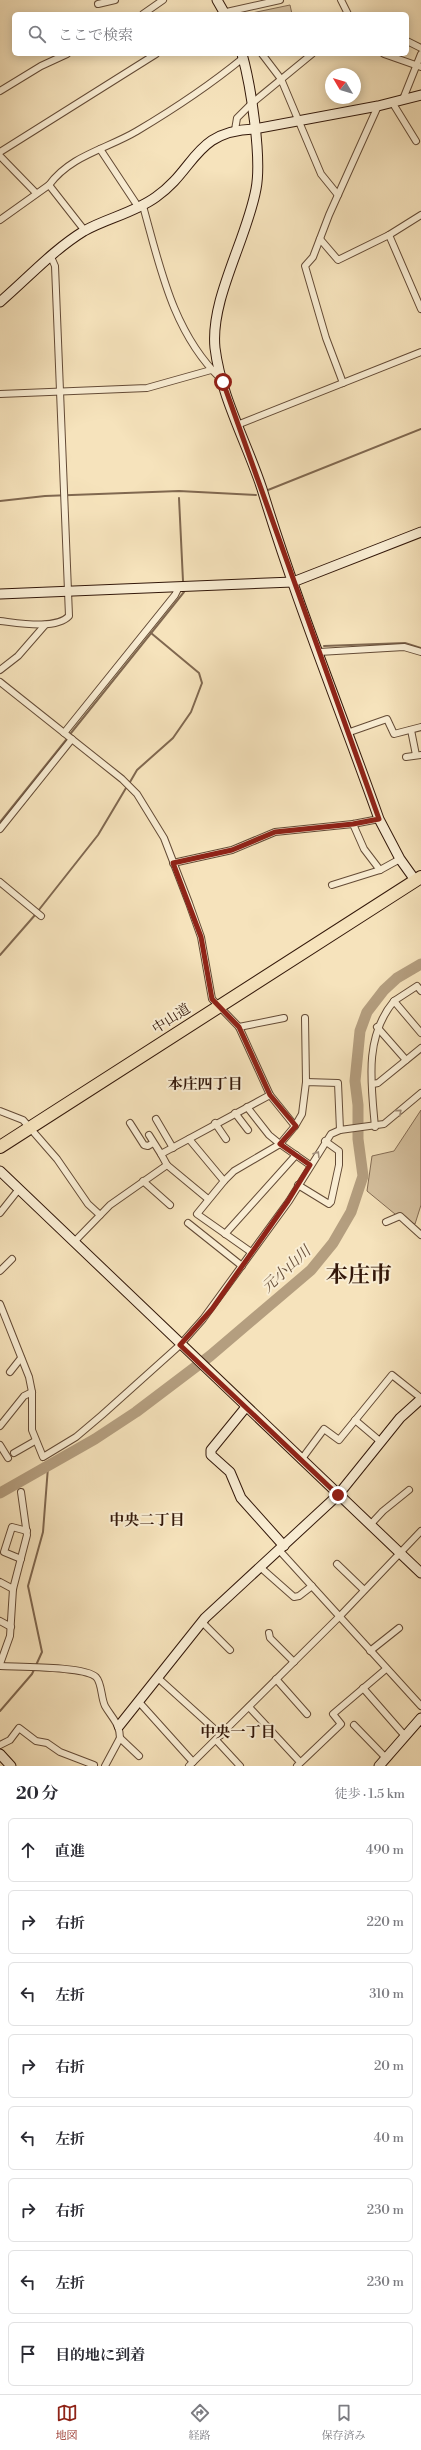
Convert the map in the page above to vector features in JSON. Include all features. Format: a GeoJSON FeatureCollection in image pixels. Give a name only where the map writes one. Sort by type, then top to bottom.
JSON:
{"type":"FeatureCollection","features":[{"type":"Feature","properties":{"kind":"highway","name":"中山道"},"geometry":{"type":"LineString","coordinates":[[0,1147],[418,879]]}},
{"type":"Feature","properties":{"kind":"street"},"geometry":{"type":"LineString","coordinates":[[98,4],[115,0]]}},
{"type":"Feature","properties":{"kind":"street"},"geometry":{"type":"LineString","coordinates":[[146,12],[163,0]]}},
{"type":"Feature","properties":{"kind":"street"},"geometry":{"type":"LineString","coordinates":[[217,0],[223,12]]}},
{"type":"Feature","properties":{"kind":"street"},"geometry":{"type":"LineString","coordinates":[[227,12],[280,0]]}},
{"type":"Feature","properties":{"kind":"street"},"geometry":{"type":"LineString","coordinates":[[341,0],[347,12]]}},
{"type":"Feature","properties":{"kind":"street"},"geometry":{"type":"LineString","coordinates":[[409,42],[421,48]]}},
{"type":"Feature","properties":{"kind":"street"},"geometry":{"type":"LineString","coordinates":[[403,100],[419,66],[421,54]]}},
{"type":"Feature","properties":{"kind":"street"},"geometry":{"type":"LineString","coordinates":[[0,91],[41,66],[63,56]]}},
{"type":"Feature","properties":{"kind":"street"},"geometry":{"type":"LineString","coordinates":[[0,152],[153,56]]}},
{"type":"Feature","properties":{"kind":"street"},"geometry":{"type":"LineString","coordinates":[[243,56],[254,128],[258,168],[256,189],[219,308],[215,329],[215,348],[223,382],[237,425],[379,819],[400,859],[418,879]]}},
{"type":"Feature","properties":{"kind":"street"},"geometry":{"type":"LineString","coordinates":[[0,220],[49,185],[63,169],[155,120],[203,88],[243,56]]}},
{"type":"Feature","properties":{"kind":"street"},"geometry":{"type":"LineString","coordinates":[[264,56],[281,79],[321,174],[338,195]]}},
{"type":"Feature","properties":{"kind":"street"},"geometry":{"type":"LineString","coordinates":[[235,130],[236,118],[250,104],[310,56]]}},
{"type":"Feature","properties":{"kind":"street"},"geometry":{"type":"LineString","coordinates":[[390,56],[419,66]]}},
{"type":"Feature","properties":{"kind":"street"},"geometry":{"type":"LineString","coordinates":[[0,302],[51,257],[85,231],[141,207],[158,196],[216,136],[235,130],[378,106],[421,95]]}},
{"type":"Feature","properties":{"kind":"street"},"geometry":{"type":"LineString","coordinates":[[392,102],[416,141]]}},
{"type":"Feature","properties":{"kind":"street"},"geometry":{"type":"LineString","coordinates":[[343,383],[326,338],[305,266],[313,257],[338,195],[378,106]]}},
{"type":"Feature","properties":{"kind":"street"},"geometry":{"type":"LineString","coordinates":[[100,149],[141,207],[170,301],[184,330],[211,370],[223,382]]}},
{"type":"Feature","properties":{"kind":"street"},"geometry":{"type":"LineString","coordinates":[[0,156],[36,193]]}},
{"type":"Feature","properties":{"kind":"street"},"geometry":{"type":"LineString","coordinates":[[49,185],[85,231]]}},
{"type":"Feature","properties":{"kind":"street"},"geometry":{"type":"LineString","coordinates":[[320,239],[338,260],[389,235],[421,215]]}},
{"type":"Feature","properties":{"kind":"street"},"geometry":{"type":"LineString","coordinates":[[389,235],[421,308]]}},
{"type":"Feature","properties":{"kind":"street"},"geometry":{"type":"LineString","coordinates":[[0,621],[45,625],[62,621],[69,616],[55,266],[51,257]]}},
{"type":"Feature","properties":{"kind":"street"},"geometry":{"type":"LineString","coordinates":[[237,425],[421,352]]}},
{"type":"Feature","properties":{"kind":"street"},"geometry":{"type":"LineString","coordinates":[[0,394],[147,388],[211,370]]}},
{"type":"Feature","properties":{"kind":"street"},"geometry":{"type":"LineString","coordinates":[[0,594],[293,582],[421,532]]}},
{"type":"Feature","properties":{"kind":"street"},"geometry":{"type":"LineString","coordinates":[[64,733],[175,595],[179,587]]}},
{"type":"Feature","properties":{"kind":"street"},"geometry":{"type":"LineString","coordinates":[[0,670],[18,656],[45,625]]}},
{"type":"Feature","properties":{"kind":"street"},"geometry":{"type":"LineString","coordinates":[[319,652],[404,647],[421,652]]}},
{"type":"Feature","properties":{"kind":"street"},"geometry":{"type":"LineString","coordinates":[[0,682],[122,779],[136,794],[164,838],[201,937],[212,999],[239,1027],[270,1095],[296,1126]]}},
{"type":"Feature","properties":{"kind":"street"},"geometry":{"type":"LineString","coordinates":[[348,733],[387,718],[394,734],[421,727]]}},
{"type":"Feature","properties":{"kind":"street"},"geometry":{"type":"LineString","coordinates":[[406,757],[418,755],[411,730]]}},
{"type":"Feature","properties":{"kind":"street"},"geometry":{"type":"LineString","coordinates":[[0,829],[72,739]]}},
{"type":"Feature","properties":{"kind":"street"},"geometry":{"type":"LineString","coordinates":[[173,863],[232,850],[275,832],[353,824],[379,819]]}},
{"type":"Feature","properties":{"kind":"street"},"geometry":{"type":"LineString","coordinates":[[353,824],[364,849],[380,870]]}},
{"type":"Feature","properties":{"kind":"street"},"geometry":{"type":"LineString","coordinates":[[332,885],[380,870],[400,859]]}},
{"type":"Feature","properties":{"kind":"street"},"geometry":{"type":"LineString","coordinates":[[0,882],[41,916]]}},
{"type":"Feature","properties":{"kind":"street"},"geometry":{"type":"LineString","coordinates":[[372,1127],[373,1044],[377,1028],[394,1001],[417,986],[421,991]]}},
{"type":"Feature","properties":{"kind":"street"},"geometry":{"type":"LineString","coordinates":[[394,1001],[421,1033]]}},
{"type":"Feature","properties":{"kind":"street"},"geometry":{"type":"LineString","coordinates":[[239,1027],[284,1018]]}},
{"type":"Feature","properties":{"kind":"street"},"geometry":{"type":"LineString","coordinates":[[251,1252],[197,1214],[208,1199],[234,1171],[280,1144],[296,1126],[302,1114],[306,1082],[305,1018]]}},
{"type":"Feature","properties":{"kind":"street"},"geometry":{"type":"LineString","coordinates":[[377,1028],[406,1060]]}},
{"type":"Feature","properties":{"kind":"street"},"geometry":{"type":"LineString","coordinates":[[373,1084],[378,1084],[421,1048]]}},
{"type":"Feature","properties":{"kind":"street"},"geometry":{"type":"LineString","coordinates":[[306,1082],[338,1083],[343,1130]]}},
{"type":"Feature","properties":{"kind":"street"},"geometry":{"type":"LineString","coordinates":[[0,1304],[3,1319],[21,1358],[32,1392],[30,1421],[34,1441],[43,1457],[76,1437],[180,1345],[212,1309],[298,1185],[325,1141],[331,1134],[343,1130],[372,1127],[384,1124],[421,1093]]}},
{"type":"Feature","properties":{"kind":"street"},"geometry":{"type":"LineString","coordinates":[[161,1154],[215,1123],[270,1095]]}},
{"type":"Feature","properties":{"kind":"street"},"geometry":{"type":"LineString","coordinates":[[247,1107],[269,1135],[310,1165]]}},
{"type":"Feature","properties":{"kind":"street"},"geometry":{"type":"LineString","coordinates":[[0,1111],[20,1118],[57,1159],[88,1204],[100,1215]]}},
{"type":"Feature","properties":{"kind":"street"},"geometry":{"type":"LineString","coordinates":[[236,1113],[248,1130]]}},
{"type":"Feature","properties":{"kind":"street"},"geometry":{"type":"LineString","coordinates":[[156,1119],[173,1148]]}},
{"type":"Feature","properties":{"kind":"street"},"geometry":{"type":"LineString","coordinates":[[130,1123],[144,1145],[148,1146],[153,1143]]}},
{"type":"Feature","properties":{"kind":"street"},"geometry":{"type":"LineString","coordinates":[[215,1123],[226,1139]]}},
{"type":"Feature","properties":{"kind":"street"},"geometry":{"type":"LineString","coordinates":[[149,1135],[167,1165],[208,1199]]}},
{"type":"Feature","properties":{"kind":"street"},"geometry":{"type":"LineString","coordinates":[[189,1139],[224,1181]]}},
{"type":"Feature","properties":{"kind":"street"},"geometry":{"type":"LineString","coordinates":[[298,1185],[329,1204],[331,1202],[339,1166],[339,1151],[325,1141]]}},
{"type":"Feature","properties":{"kind":"street"},"geometry":{"type":"LineString","coordinates":[[225,1234],[296,1155]]}},
{"type":"Feature","properties":{"kind":"street"},"geometry":{"type":"LineString","coordinates":[[74,1242],[100,1215],[142,1181],[167,1165]]}},
{"type":"Feature","properties":{"kind":"street"},"geometry":{"type":"LineString","coordinates":[[0,1171],[180,1345],[421,1573]]}},
{"type":"Feature","properties":{"kind":"street"},"geometry":{"type":"LineString","coordinates":[[142,1181],[170,1205]]}},
{"type":"Feature","properties":{"kind":"street"},"geometry":{"type":"LineString","coordinates":[[0,1213],[19,1189]]}},
{"type":"Feature","properties":{"kind":"street"},"geometry":{"type":"LineString","coordinates":[[386,1222],[400,1216],[421,1235]]}},
{"type":"Feature","properties":{"kind":"street"},"geometry":{"type":"LineString","coordinates":[[188,1223],[242,1266]]}},
{"type":"Feature","properties":{"kind":"street"},"geometry":{"type":"LineString","coordinates":[[0,1270],[12,1258]]}},
{"type":"Feature","properties":{"kind":"street"},"geometry":{"type":"LineString","coordinates":[[10,1372],[21,1358]]}},
{"type":"Feature","properties":{"kind":"street"},"geometry":{"type":"LineString","coordinates":[[119,1726],[202,1622],[338,1495],[381,1442],[421,1398],[392,1375],[339,1440],[324,1429],[301,1460]]}},
{"type":"Feature","properties":{"kind":"street"},"geometry":{"type":"LineString","coordinates":[[0,1426],[24,1396],[32,1392]]}},
{"type":"Feature","properties":{"kind":"street"},"geometry":{"type":"LineString","coordinates":[[246,1407],[211,1450],[211,1455],[230,1472],[241,1498],[312,1586],[421,1706]]}},
{"type":"Feature","properties":{"kind":"street"},"geometry":{"type":"LineString","coordinates":[[355,1420],[381,1442]]}},
{"type":"Feature","properties":{"kind":"street"},"geometry":{"type":"LineString","coordinates":[[14,1453],[34,1441]]}},
{"type":"Feature","properties":{"kind":"street"},"geometry":{"type":"LineString","coordinates":[[0,1445],[8,1458]]}},
{"type":"Feature","properties":{"kind":"street"},"geometry":{"type":"LineString","coordinates":[[370,1525],[383,1511],[409,1490]]}},
{"type":"Feature","properties":{"kind":"street"},"geometry":{"type":"LineString","coordinates":[[21,1492],[27,1531],[13,1589],[10,1636],[0,1665],[61,1669],[91,1674],[98,1678],[105,1706],[119,1726],[120,1738],[105,1766]]}},
{"type":"Feature","properties":{"kind":"street"},"geometry":{"type":"LineString","coordinates":[[21,1559],[4,1552],[12,1527],[27,1531]]}},
{"type":"Feature","properties":{"kind":"street"},"geometry":{"type":"LineString","coordinates":[[139,1702],[191,1764],[340,1616],[421,1531]]}},
{"type":"Feature","properties":{"kind":"street"},"geometry":{"type":"LineString","coordinates":[[337,1564],[364,1590]]}},
{"type":"Feature","properties":{"kind":"street"},"geometry":{"type":"LineString","coordinates":[[260,1567],[294,1597],[298,1596],[312,1586]]}},
{"type":"Feature","properties":{"kind":"street"},"geometry":{"type":"LineString","coordinates":[[0,1582],[13,1589]]}},
{"type":"Feature","properties":{"kind":"street"},"geometry":{"type":"LineString","coordinates":[[0,1622],[11,1628]]}},
{"type":"Feature","properties":{"kind":"street"},"geometry":{"type":"LineString","coordinates":[[202,1622],[230,1650]]}},
{"type":"Feature","properties":{"kind":"street"},"geometry":{"type":"LineString","coordinates":[[370,1651],[399,1628]]}},
{"type":"Feature","properties":{"kind":"street"},"geometry":{"type":"LineString","coordinates":[[269,1633],[270,1638],[294,1662]]}},
{"type":"Feature","properties":{"kind":"street"},"geometry":{"type":"LineString","coordinates":[[249,1707],[298,1764],[341,1724],[333,1714],[386,1669]]}},
{"type":"Feature","properties":{"kind":"street"},"geometry":{"type":"LineString","coordinates":[[158,1678],[218,1737],[240,1766]]}},
{"type":"Feature","properties":{"kind":"street"},"geometry":{"type":"LineString","coordinates":[[276,1680],[307,1714]]}},
{"type":"Feature","properties":{"kind":"street"},"geometry":{"type":"LineString","coordinates":[[363,1688],[405,1736]]}},
{"type":"Feature","properties":{"kind":"street"},"geometry":{"type":"LineString","coordinates":[[379,1766],[421,1718]]}},
{"type":"Feature","properties":{"kind":"street"},"geometry":{"type":"LineString","coordinates":[[354,1725],[386,1758]]}},
{"type":"Feature","properties":{"kind":"street"},"geometry":{"type":"LineString","coordinates":[[0,1745],[4,1741],[10,1740],[19,1728],[36,1741],[47,1742],[60,1752],[95,1766]]}},
{"type":"Feature","properties":{"kind":"street"},"geometry":{"type":"LineString","coordinates":[[120,1738],[139,1756]]}},
{"type":"Feature","properties":{"kind":"street"},"geometry":{"type":"LineString","coordinates":[[0,1754],[11,1766]]}},
{"type":"Feature","properties":{"kind":"shaded area"},"geometry":{"type":"Polygon","coordinates":[[[290,5],[292,12],[257,12],[290,5]]]}},
{"type":"Feature","properties":{"kind":"shaded area"},"geometry":{"type":"Polygon","coordinates":[[[421,1110],[421,1205],[415,1224],[401,1219],[367,1191],[372,1156],[394,1151],[421,1110]]]}},
{"type":"Feature","properties":{"kind":"waterway"},"geometry":{"type":"LineString","coordinates":[[268,490],[421,429]]}},
{"type":"Feature","properties":{"kind":"waterway"},"geometry":{"type":"LineString","coordinates":[[0,501],[45,496],[179,491],[256,495]]}},
{"type":"Feature","properties":{"kind":"waterway"},"geometry":{"type":"LineString","coordinates":[[179,498],[183,581]]}},
{"type":"Feature","properties":{"kind":"waterway"},"geometry":{"type":"LineString","coordinates":[[71,733],[184,592]]}},
{"type":"Feature","properties":{"kind":"waterway"},"geometry":{"type":"LineString","coordinates":[[130,782],[137,770],[173,738],[191,712],[202,683],[199,673],[151,633]]}},
{"type":"Feature","properties":{"kind":"waterway"},"geometry":{"type":"LineString","coordinates":[[324,646],[405,643],[421,648]]}},
{"type":"Feature","properties":{"kind":"waterway"},"geometry":{"type":"LineString","coordinates":[[0,822],[66,740]]}},
{"type":"Feature","properties":{"kind":"waterway"},"geometry":{"type":"LineString","coordinates":[[38,911],[98,835],[126,788]]}},
{"type":"Feature","properties":{"kind":"waterway"},"geometry":{"type":"LineString","coordinates":[[0,955],[35,915]]}},
{"type":"Feature","properties":{"kind":"waterway","name":"元小山川"},"geometry":{"type":"LineString","coordinates":[[0,1493],[95,1439],[136,1412],[210,1356],[311,1270],[333,1243],[351,1212],[363,1176],[358,1139],[358,1105],[355,1081],[360,1031],[367,1012],[384,990],[397,978],[421,964]]}},
{"type":"Feature","properties":{"kind":"waterway"},"geometry":{"type":"LineString","coordinates":[[0,1711],[32,1674],[42,1652],[28,1586],[43,1532],[48,1467]]}},
{"type":"Feature","properties":{"kind":"district","name":"本庄四丁目"},"geometry":{"type":"Point","coordinates":[205,1084]}},
{"type":"Feature","properties":{"kind":"district","name":"本庄市"},"geometry":{"type":"Point","coordinates":[359,1274]}},
{"type":"Feature","properties":{"kind":"district","name":"中央二丁目"},"geometry":{"type":"Point","coordinates":[147,1520]}},
{"type":"Feature","properties":{"kind":"district","name":"中央一丁目"},"geometry":{"type":"Point","coordinates":[238,1732]}},
{"type":"Feature","properties":{"kind":"route"},"geometry":{"type":"LineString","coordinates":[[223,382],[237,425],[262,489],[264,500],[319,652],[330,687],[379,819],[353,824],[275,832],[232,850],[173,863],[201,937],[212,999],[239,1027],[270,1095],[296,1126],[280,1144],[310,1165],[288,1201],[212,1309],[180,1345],[206,1368],[338,1495]]}}]}
